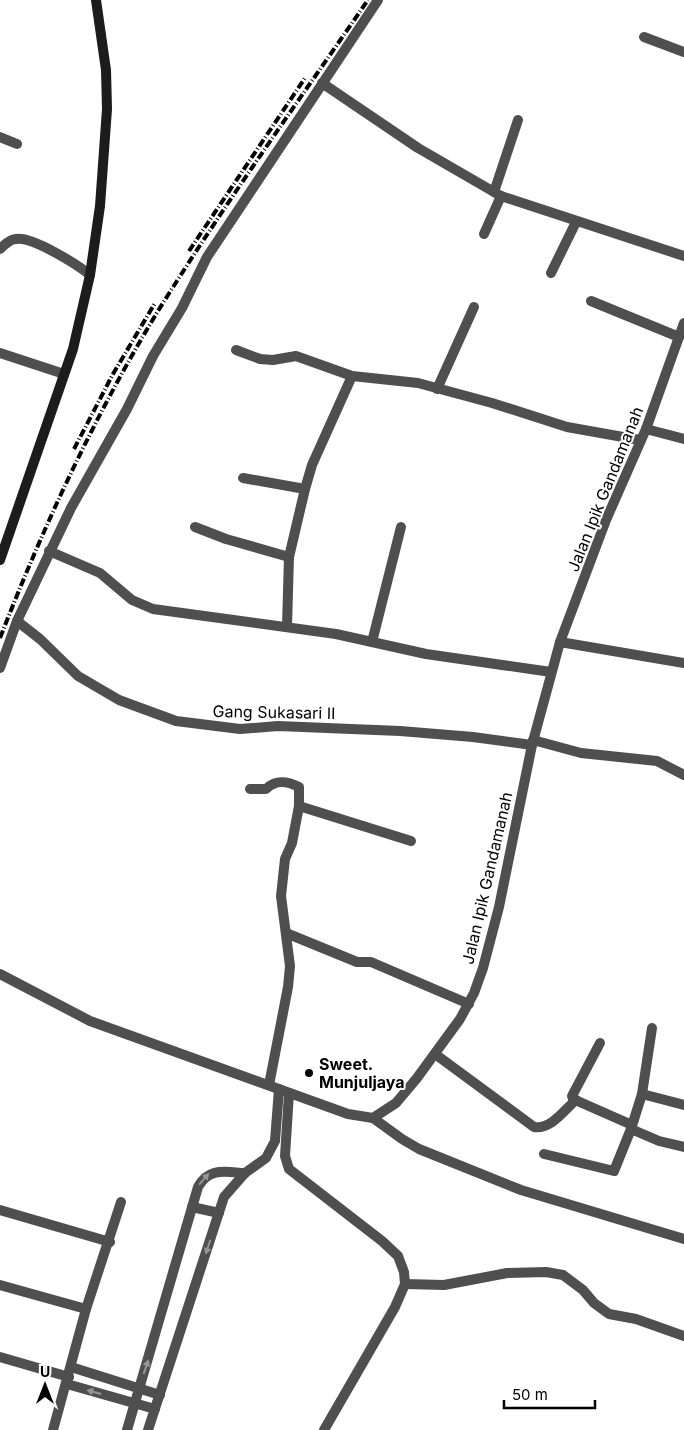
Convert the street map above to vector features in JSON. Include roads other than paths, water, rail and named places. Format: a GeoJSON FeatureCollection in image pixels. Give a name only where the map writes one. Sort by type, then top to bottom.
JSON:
{"type":"FeatureCollection","features":[{"type":"Feature","properties":{"kind":"main road"},"geometry":{"type":"LineString","coordinates":[[0,560],[79,327],[90,275],[100,206],[107,109],[106,70],[96,0]]}},
{"type":"Feature","properties":{"kind":"street"},"geometry":{"type":"LineString","coordinates":[[0,668],[17,621],[49,551],[153,356],[182,308],[207,257],[378,0]]}},
{"type":"Feature","properties":{"kind":"street"},"geometry":{"type":"LineString","coordinates":[[644,37],[684,52]]}},
{"type":"Feature","properties":{"kind":"street"},"geometry":{"type":"LineString","coordinates":[[322,83],[418,148],[497,194],[576,222],[684,256]]}},
{"type":"Feature","properties":{"kind":"street"},"geometry":{"type":"LineString","coordinates":[[484,234],[518,120]]}},
{"type":"Feature","properties":{"kind":"street"},"geometry":{"type":"LineString","coordinates":[[0,137],[17,144]]}},
{"type":"Feature","properties":{"kind":"street"},"geometry":{"type":"LineString","coordinates":[[551,273],[576,222]]}},
{"type":"Feature","properties":{"kind":"street"},"geometry":{"type":"LineString","coordinates":[[0,249],[13,239],[22,239],[69,259],[90,275]]}},
{"type":"Feature","properties":{"kind":"street"},"geometry":{"type":"LineString","coordinates":[[591,301],[679,337]]}},
{"type":"Feature","properties":{"kind":"street"},"geometry":{"type":"LineString","coordinates":[[437,389],[474,307]]}},
{"type":"Feature","properties":{"kind":"street","name":"Jalan Ipik Gandamanah"},"geometry":{"type":"LineString","coordinates":[[373,1118],[396,1103],[435,1054],[469,1004],[484,968],[499,907],[533,742],[560,642],[606,520],[646,429],[684,322]]}},
{"type":"Feature","properties":{"kind":"street"},"geometry":{"type":"LineString","coordinates":[[236,350],[260,359],[273,360],[296,356],[352,376],[418,383],[492,403],[567,427],[640,440]]}},
{"type":"Feature","properties":{"kind":"street"},"geometry":{"type":"LineString","coordinates":[[0,353],[64,374]]}},
{"type":"Feature","properties":{"kind":"street"},"geometry":{"type":"LineString","coordinates":[[287,626],[289,557],[305,489],[312,465],[352,376]]}},
{"type":"Feature","properties":{"kind":"street"},"geometry":{"type":"LineString","coordinates":[[646,429],[684,439]]}},
{"type":"Feature","properties":{"kind":"street"},"geometry":{"type":"LineString","coordinates":[[243,478],[305,489]]}},
{"type":"Feature","properties":{"kind":"street"},"geometry":{"type":"LineString","coordinates":[[372,642],[401,527]]}},
{"type":"Feature","properties":{"kind":"street"},"geometry":{"type":"LineString","coordinates":[[195,528],[289,557]]}},
{"type":"Feature","properties":{"kind":"street"},"geometry":{"type":"LineString","coordinates":[[49,551],[100,573],[132,600],[143,606],[287,626],[336,634],[426,654],[551,672]]}},
{"type":"Feature","properties":{"kind":"street","name":"Gang Sukasari II"},"geometry":{"type":"LineString","coordinates":[[17,621],[40,639],[78,676],[119,700],[176,721],[240,730],[278,726],[400,731],[533,742],[581,753],[657,761],[684,775]]}},
{"type":"Feature","properties":{"kind":"street"},"geometry":{"type":"LineString","coordinates":[[560,642],[684,663]]}},
{"type":"Feature","properties":{"kind":"street"},"geometry":{"type":"LineString","coordinates":[[148,1430],[224,1197],[245,1173],[266,1158],[275,1141],[274,1087],[290,966],[281,896],[285,860],[292,843],[299,806],[299,787],[290,782],[271,784],[266,789],[250,789]]}},
{"type":"Feature","properties":{"kind":"street"},"geometry":{"type":"LineString","coordinates":[[299,806],[411,841]]}},
{"type":"Feature","properties":{"kind":"street"},"geometry":{"type":"LineString","coordinates":[[286,934],[358,962],[371,962],[469,1004]]}},
{"type":"Feature","properties":{"kind":"street"},"geometry":{"type":"LineString","coordinates":[[0,974],[90,1021],[348,1114],[373,1118],[402,1140],[419,1149],[521,1190],[684,1239]]}},
{"type":"Feature","properties":{"kind":"street"},"geometry":{"type":"LineString","coordinates":[[544,1154],[610,1172],[617,1166],[642,1094],[652,1028]]}},
{"type":"Feature","properties":{"kind":"street"},"geometry":{"type":"LineString","coordinates":[[600,1043],[572,1095],[573,1099],[660,1142],[684,1147]]}},
{"type":"Feature","properties":{"kind":"street"},"geometry":{"type":"LineString","coordinates":[[435,1054],[536,1128],[552,1122],[576,1100]]}},
{"type":"Feature","properties":{"kind":"street"},"geometry":{"type":"LineString","coordinates":[[289,1093],[285,1156],[288,1169],[398,1256],[404,1272],[405,1284],[395,1307],[324,1430]]}},
{"type":"Feature","properties":{"kind":"street"},"geometry":{"type":"LineString","coordinates":[[642,1094],[684,1105]]}},
{"type":"Feature","properties":{"kind":"street"},"geometry":{"type":"LineString","coordinates":[[127,1430],[198,1187],[210,1173],[216,1171],[245,1173]]}},
{"type":"Feature","properties":{"kind":"street"},"geometry":{"type":"LineString","coordinates":[[53,1430],[86,1309],[110,1242],[121,1202]]}},
{"type":"Feature","properties":{"kind":"street"},"geometry":{"type":"LineString","coordinates":[[192,1207],[219,1213]]}},
{"type":"Feature","properties":{"kind":"street"},"geometry":{"type":"LineString","coordinates":[[0,1210],[110,1242]]}},
{"type":"Feature","properties":{"kind":"street"},"geometry":{"type":"LineString","coordinates":[[405,1284],[444,1285],[507,1272],[563,1274],[583,1290],[594,1303],[610,1314],[636,1319],[684,1336]]}},
{"type":"Feature","properties":{"kind":"street"},"geometry":{"type":"LineString","coordinates":[[0,1285],[86,1309]]}},
{"type":"Feature","properties":{"kind":"street"},"geometry":{"type":"LineString","coordinates":[[0,1357],[69,1376],[160,1395]]}},
{"type":"Feature","properties":{"kind":"street"},"geometry":{"type":"LineString","coordinates":[[69,1376],[155,1409]]}},
{"type":"Feature","properties":{"kind":"railway"},"geometry":{"type":"LineString","coordinates":[[0,638],[34,554],[72,471],[135,350],[209,232],[368,0]]}},
{"type":"Feature","properties":{"kind":"railway"},"geometry":{"type":"LineString","coordinates":[[189,251],[305,78]]}},
{"type":"Feature","properties":{"kind":"railway"},"geometry":{"type":"LineString","coordinates":[[74,449],[113,374],[155,303]]}},
{"type":"Feature","properties":{"kind":"place","name":"Sweet. Munjuljaya"},"geometry":{"type":"Point","coordinates":[309,1073]}}]}
